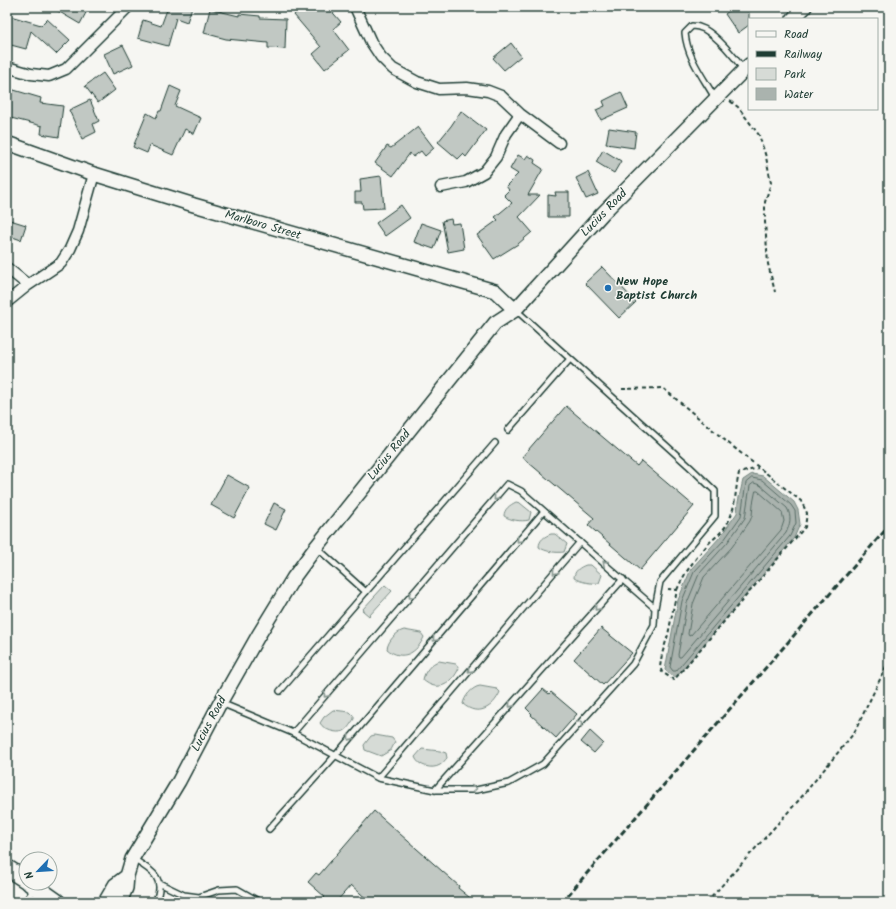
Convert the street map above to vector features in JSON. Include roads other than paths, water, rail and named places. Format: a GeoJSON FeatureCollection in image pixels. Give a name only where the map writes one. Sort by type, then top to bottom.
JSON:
{"type":"FeatureCollection","features":[{"type":"Feature","properties":{"kind":"main road"},"geometry":{"type":"LineString","coordinates":[[7,868],[18,875]]}},
{"type":"Feature","properties":{"kind":"main road"},"geometry":{"type":"LineString","coordinates":[[42,891],[57,902]]}},
{"type":"Feature","properties":{"kind":"street"},"geometry":{"type":"LineString","coordinates":[[7,67],[31,74],[49,76],[66,69],[128,7]]}},
{"type":"Feature","properties":{"kind":"street"},"geometry":{"type":"LineString","coordinates":[[355,7],[370,42],[380,57],[393,68],[417,82],[440,89],[467,88],[488,91],[501,96],[520,114],[559,143]]}},
{"type":"Feature","properties":{"kind":"street"},"geometry":{"type":"LineString","coordinates":[[794,18],[805,7]]}},
{"type":"Feature","properties":{"kind":"street","name":"Lucius Road"},"geometry":{"type":"LineString","coordinates":[[120,902],[126,888],[127,876],[132,858],[179,781],[220,703],[262,630],[294,577],[316,547],[496,323],[515,310],[603,213],[746,67]]}},
{"type":"Feature","properties":{"kind":"street"},"geometry":{"type":"LineString","coordinates":[[441,187],[466,182],[484,172],[496,157],[506,134],[520,114]]}},
{"type":"Feature","properties":{"kind":"street","name":"Marlboro Street"},"geometry":{"type":"LineString","coordinates":[[7,143],[94,174],[202,208],[495,291],[515,310]]}},
{"type":"Feature","properties":{"kind":"street"},"geometry":{"type":"LineString","coordinates":[[7,302],[28,285],[61,263],[70,249],[78,231],[94,174]]}},
{"type":"Feature","properties":{"kind":"street"},"geometry":{"type":"LineString","coordinates":[[7,268],[28,285]]}},
{"type":"Feature","properties":{"kind":"street"},"geometry":{"type":"LineString","coordinates":[[106,902],[115,885],[127,876]]}},
{"type":"Feature","properties":{"kind":"lane"},"geometry":{"type":"LineString","coordinates":[[718,96],[694,62],[686,44],[685,32],[692,26],[703,28],[714,36],[736,60],[746,67]]}},
{"type":"Feature","properties":{"kind":"lane"},"geometry":{"type":"LineString","coordinates":[[220,703],[293,733],[378,778],[435,790],[476,790],[509,783],[543,764],[634,664],[654,625],[655,608],[660,582],[716,516],[714,491],[515,310]]}},
{"type":"Feature","properties":{"kind":"lane"},"geometry":{"type":"LineString","coordinates":[[508,430],[570,359]]}},
{"type":"Feature","properties":{"kind":"lane"},"geometry":{"type":"LineString","coordinates":[[280,691],[495,443]]}},
{"type":"Feature","properties":{"kind":"lane"},"geometry":{"type":"LineString","coordinates":[[293,733],[507,484],[521,491],[655,608]]}},
{"type":"Feature","properties":{"kind":"lane"},"geometry":{"type":"LineString","coordinates":[[269,829],[335,756],[544,511]]}},
{"type":"Feature","properties":{"kind":"lane"},"geometry":{"type":"LineString","coordinates":[[378,778],[580,542]]}},
{"type":"Feature","properties":{"kind":"lane"},"geometry":{"type":"LineString","coordinates":[[316,547],[366,592]]}},
{"type":"Feature","properties":{"kind":"lane"},"geometry":{"type":"LineString","coordinates":[[435,790],[623,579]]}},
{"type":"Feature","properties":{"kind":"lane"},"geometry":{"type":"LineString","coordinates":[[132,858],[153,871],[159,883],[158,896],[155,902]]}},
{"type":"Feature","properties":{"kind":"lane"},"geometry":{"type":"LineString","coordinates":[[159,883],[184,895],[199,897],[219,890],[237,889],[260,902]]}},
{"type":"Feature","properties":{"kind":"lane"},"geometry":{"type":"LineString","coordinates":[[25,902],[28,891]]}},
{"type":"Feature","properties":{"kind":"water"},"geometry":{"type":"Polygon","coordinates":[[[752,474],[763,476],[794,502],[798,510],[800,524],[794,538],[675,678],[665,670],[678,600],[691,569],[720,537],[737,513],[743,480],[752,474]]]}},
{"type":"Feature","properties":{"kind":"railway"},"geometry":{"type":"LineString","coordinates":[[562,902],[889,526]]}},
{"type":"Feature","properties":{"kind":"place","name":"New Hope Baptist Church"},"geometry":{"type":"Point","coordinates":[608,288]}}]}
